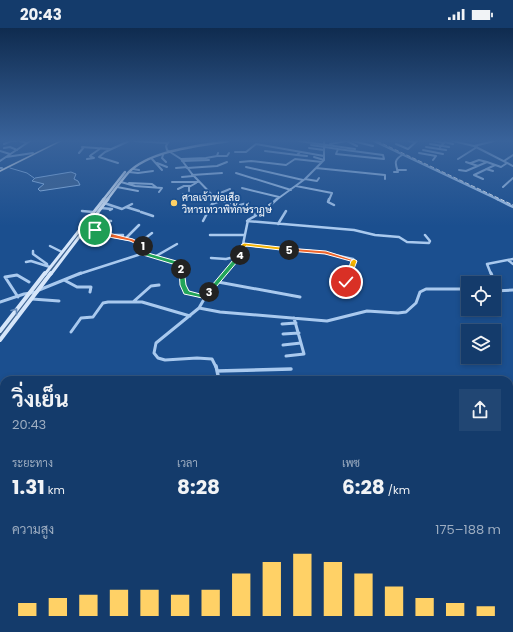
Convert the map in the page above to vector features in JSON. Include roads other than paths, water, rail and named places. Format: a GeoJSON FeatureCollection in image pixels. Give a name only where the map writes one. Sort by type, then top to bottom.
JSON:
{"type":"FeatureCollection","features":[{"type":"Feature","properties":{"kind":"street"},"geometry":{"type":"LineString","coordinates":[[0,340],[32,299],[49,267],[121,176],[129,169]]}},
{"type":"Feature","properties":{"kind":"street"},"geometry":{"type":"LineString","coordinates":[[0,331],[84,231],[120,182],[133,169]]}},
{"type":"Feature","properties":{"kind":"street"},"geometry":{"type":"LineString","coordinates":[[134,169],[139,170]]}},
{"type":"Feature","properties":{"kind":"street"},"geometry":{"type":"LineString","coordinates":[[188,169],[213,196],[220,201],[258,214]]}},
{"type":"Feature","properties":{"kind":"street"},"geometry":{"type":"LineString","coordinates":[[252,169],[317,181],[319,178]]}},
{"type":"Feature","properties":{"kind":"street"},"geometry":{"type":"LineString","coordinates":[[218,376],[215,361],[209,357],[166,360],[159,359],[154,353],[156,343],[199,308],[205,297],[239,256],[244,245],[244,235],[247,221],[264,212],[316,169]]}},
{"type":"Feature","properties":{"kind":"street"},"geometry":{"type":"LineString","coordinates":[[329,169],[337,172],[348,170]]}},
{"type":"Feature","properties":{"kind":"street"},"geometry":{"type":"LineString","coordinates":[[335,169],[386,175],[385,179]]}},
{"type":"Feature","properties":{"kind":"street"},"geometry":{"type":"LineString","coordinates":[[432,169],[513,208]]}},
{"type":"Feature","properties":{"kind":"street"},"geometry":{"type":"LineString","coordinates":[[458,170],[466,171],[470,169]]}},
{"type":"Feature","properties":{"kind":"street"},"geometry":{"type":"LineString","coordinates":[[483,179],[474,175],[486,169]]}},
{"type":"Feature","properties":{"kind":"street"},"geometry":{"type":"LineString","coordinates":[[487,169],[493,171]]}},
{"type":"Feature","properties":{"kind":"street"},"geometry":{"type":"LineString","coordinates":[[346,175],[348,170]]}},
{"type":"Feature","properties":{"kind":"street"},"geometry":{"type":"LineString","coordinates":[[394,172],[398,172],[397,170],[406,170]]}},
{"type":"Feature","properties":{"kind":"street"},"geometry":{"type":"LineString","coordinates":[[129,172],[137,173],[154,171]]}},
{"type":"Feature","properties":{"kind":"street"},"geometry":{"type":"LineString","coordinates":[[356,176],[357,172]]}},
{"type":"Feature","properties":{"kind":"street"},"geometry":{"type":"LineString","coordinates":[[182,177],[222,173]]}},
{"type":"Feature","properties":{"kind":"street"},"geometry":{"type":"LineString","coordinates":[[236,173],[291,190]]}},
{"type":"Feature","properties":{"kind":"street"},"geometry":{"type":"LineString","coordinates":[[503,187],[513,178]]}},
{"type":"Feature","properties":{"kind":"street"},"geometry":{"type":"LineString","coordinates":[[183,181],[198,181]]}},
{"type":"Feature","properties":{"kind":"street"},"geometry":{"type":"LineString","coordinates":[[172,182],[198,181]]}},
{"type":"Feature","properties":{"kind":"street"},"geometry":{"type":"LineString","coordinates":[[178,189],[184,186],[190,186],[198,181]]}},
{"type":"Feature","properties":{"kind":"street"},"geometry":{"type":"LineString","coordinates":[[120,182],[152,184],[158,187]]}},
{"type":"Feature","properties":{"kind":"street"},"geometry":{"type":"LineString","coordinates":[[127,183],[135,186],[162,188],[159,192]]}},
{"type":"Feature","properties":{"kind":"street"},"geometry":{"type":"LineString","coordinates":[[189,191],[190,186]]}},
{"type":"Feature","properties":{"kind":"street"},"geometry":{"type":"LineString","coordinates":[[296,186],[332,192],[328,202],[334,205]]}},
{"type":"Feature","properties":{"kind":"street"},"geometry":{"type":"LineString","coordinates":[[117,187],[138,191]]}},
{"type":"Feature","properties":{"kind":"street"},"geometry":{"type":"LineString","coordinates":[[242,188],[279,198]]}},
{"type":"Feature","properties":{"kind":"street"},"geometry":{"type":"LineString","coordinates":[[213,196],[230,189]]}},
{"type":"Feature","properties":{"kind":"street"},"geometry":{"type":"LineString","coordinates":[[209,192],[214,190]]}},
{"type":"Feature","properties":{"kind":"street"},"geometry":{"type":"LineString","coordinates":[[183,194],[209,200],[216,198]]}},
{"type":"Feature","properties":{"kind":"street"},"geometry":{"type":"LineString","coordinates":[[203,220],[212,204],[220,201]]}},
{"type":"Feature","properties":{"kind":"street"},"geometry":{"type":"LineString","coordinates":[[104,203],[120,208],[132,204]]}},
{"type":"Feature","properties":{"kind":"street"},"geometry":{"type":"LineString","coordinates":[[235,206],[244,204]]}},
{"type":"Feature","properties":{"kind":"street"},"geometry":{"type":"LineString","coordinates":[[126,207],[153,216]]}},
{"type":"Feature","properties":{"kind":"street"},"geometry":{"type":"LineString","coordinates":[[101,208],[112,209],[110,210]]}},
{"type":"Feature","properties":{"kind":"street"},"geometry":{"type":"LineString","coordinates":[[253,208],[264,212]]}},
{"type":"Feature","properties":{"kind":"street"},"geometry":{"type":"LineString","coordinates":[[82,211],[93,212]]}},
{"type":"Feature","properties":{"kind":"street"},"geometry":{"type":"LineString","coordinates":[[278,224],[286,211]]}},
{"type":"Feature","properties":{"kind":"street"},"geometry":{"type":"LineString","coordinates":[[93,219],[111,221]]}},
{"type":"Feature","properties":{"kind":"street"},"geometry":{"type":"LineString","coordinates":[[247,221],[354,230],[375,235],[399,236],[407,242],[429,243],[430,241],[425,235]]}},
{"type":"Feature","properties":{"kind":"street"},"geometry":{"type":"LineString","coordinates":[[126,238],[139,225]]}},
{"type":"Feature","properties":{"kind":"street"},"geometry":{"type":"LineString","coordinates":[[87,226],[96,227],[95,232]]}},
{"type":"Feature","properties":{"kind":"street"},"geometry":{"type":"LineString","coordinates":[[84,231],[126,238],[139,243],[147,250],[144,254]]}},
{"type":"Feature","properties":{"kind":"street"},"geometry":{"type":"LineString","coordinates":[[139,243],[152,233]]}},
{"type":"Feature","properties":{"kind":"street"},"geometry":{"type":"LineString","coordinates":[[114,236],[123,235]]}},
{"type":"Feature","properties":{"kind":"street"},"geometry":{"type":"LineString","coordinates":[[210,235],[244,235]]}},
{"type":"Feature","properties":{"kind":"street"},"geometry":{"type":"LineString","coordinates":[[156,257],[177,244]]}},
{"type":"Feature","properties":{"kind":"street"},"geometry":{"type":"LineString","coordinates":[[244,245],[326,252],[353,260],[354,261],[346,282]]}},
{"type":"Feature","properties":{"kind":"street"},"geometry":{"type":"LineString","coordinates":[[50,246],[62,252]]}},
{"type":"Feature","properties":{"kind":"street"},"geometry":{"type":"LineString","coordinates":[[33,251],[32,254],[49,267]]}},
{"type":"Feature","properties":{"kind":"street"},"geometry":{"type":"LineString","coordinates":[[0,302],[18,297],[111,263],[144,254],[180,265],[183,285],[186,292],[205,297]]}},
{"type":"Feature","properties":{"kind":"street"},"geometry":{"type":"LineString","coordinates":[[159,255],[165,256],[163,259]]}},
{"type":"Feature","properties":{"kind":"street"},"geometry":{"type":"LineString","coordinates":[[210,258],[226,259],[239,256]]}},
{"type":"Feature","properties":{"kind":"street"},"geometry":{"type":"LineString","coordinates":[[492,276],[487,264],[513,259]]}},
{"type":"Feature","properties":{"kind":"street"},"geometry":{"type":"LineString","coordinates":[[508,260],[513,264]]}},
{"type":"Feature","properties":{"kind":"street"},"geometry":{"type":"LineString","coordinates":[[26,262],[31,261],[49,267]]}},
{"type":"Feature","properties":{"kind":"street"},"geometry":{"type":"LineString","coordinates":[[18,297],[4,280],[5,276],[17,275],[29,282]]}},
{"type":"Feature","properties":{"kind":"street"},"geometry":{"type":"LineString","coordinates":[[64,280],[77,287],[90,286],[90,292]]}},
{"type":"Feature","properties":{"kind":"street"},"geometry":{"type":"LineString","coordinates":[[218,282],[300,297]]}},
{"type":"Feature","properties":{"kind":"street"},"geometry":{"type":"LineString","coordinates":[[133,302],[151,286],[159,285]]}},
{"type":"Feature","properties":{"kind":"street"},"geometry":{"type":"LineString","coordinates":[[199,308],[220,312],[327,321],[368,311],[402,313],[406,312],[416,303],[418,294],[423,290],[445,288],[461,289]]}},
{"type":"Feature","properties":{"kind":"street"},"geometry":{"type":"LineString","coordinates":[[501,291],[513,290]]}},
{"type":"Feature","properties":{"kind":"street"},"geometry":{"type":"LineString","coordinates":[[32,299],[59,301]]}},
{"type":"Feature","properties":{"kind":"street"},"geometry":{"type":"LineString","coordinates":[[71,332],[81,318],[93,317],[105,302],[133,302],[150,304],[190,316]]}},
{"type":"Feature","properties":{"kind":"street"},"geometry":{"type":"LineString","coordinates":[[286,356],[303,355],[299,333],[294,318]]}},
{"type":"Feature","properties":{"kind":"street"},"geometry":{"type":"LineString","coordinates":[[282,324],[296,323]]}},
{"type":"Feature","properties":{"kind":"street"},"geometry":{"type":"LineString","coordinates":[[282,334],[299,333]]}},
{"type":"Feature","properties":{"kind":"street"},"geometry":{"type":"LineString","coordinates":[[283,345],[301,343]]}},
{"type":"Feature","properties":{"kind":"street"},"geometry":{"type":"LineString","coordinates":[[217,371],[291,370]]}},
{"type":"Feature","properties":{"kind":"water"},"geometry":{"type":"Polygon","coordinates":[[[71,172],[76,174],[74,179],[78,181],[80,185],[40,191],[38,189],[44,184],[32,181],[35,178],[71,172]]]}},
{"type":"Feature","properties":{"kind":"waterway"},"geometry":{"type":"LineString","coordinates":[[14,169],[27,173],[34,178]]}},
{"type":"Feature","properties":{"kind":"waterway"},"geometry":{"type":"LineString","coordinates":[[105,200],[130,170]]}},
{"type":"Feature","properties":{"kind":"waterway"},"geometry":{"type":"LineString","coordinates":[[48,274],[106,199]]}},
{"type":"Feature","properties":{"kind":"waterway"},"geometry":{"type":"LineString","coordinates":[[0,335],[45,278]]}},
{"type":"Feature","properties":{"kind":"railway"},"geometry":{"type":"LineString","coordinates":[[437,169],[513,205]]}},
{"type":"Feature","properties":{"kind":"place","name":"ศาลเจ้าพ่อเสือ วิหารเทวาพิทักษ์ราฏษ์"},"geometry":{"type":"Point","coordinates":[174,203]}}]}
